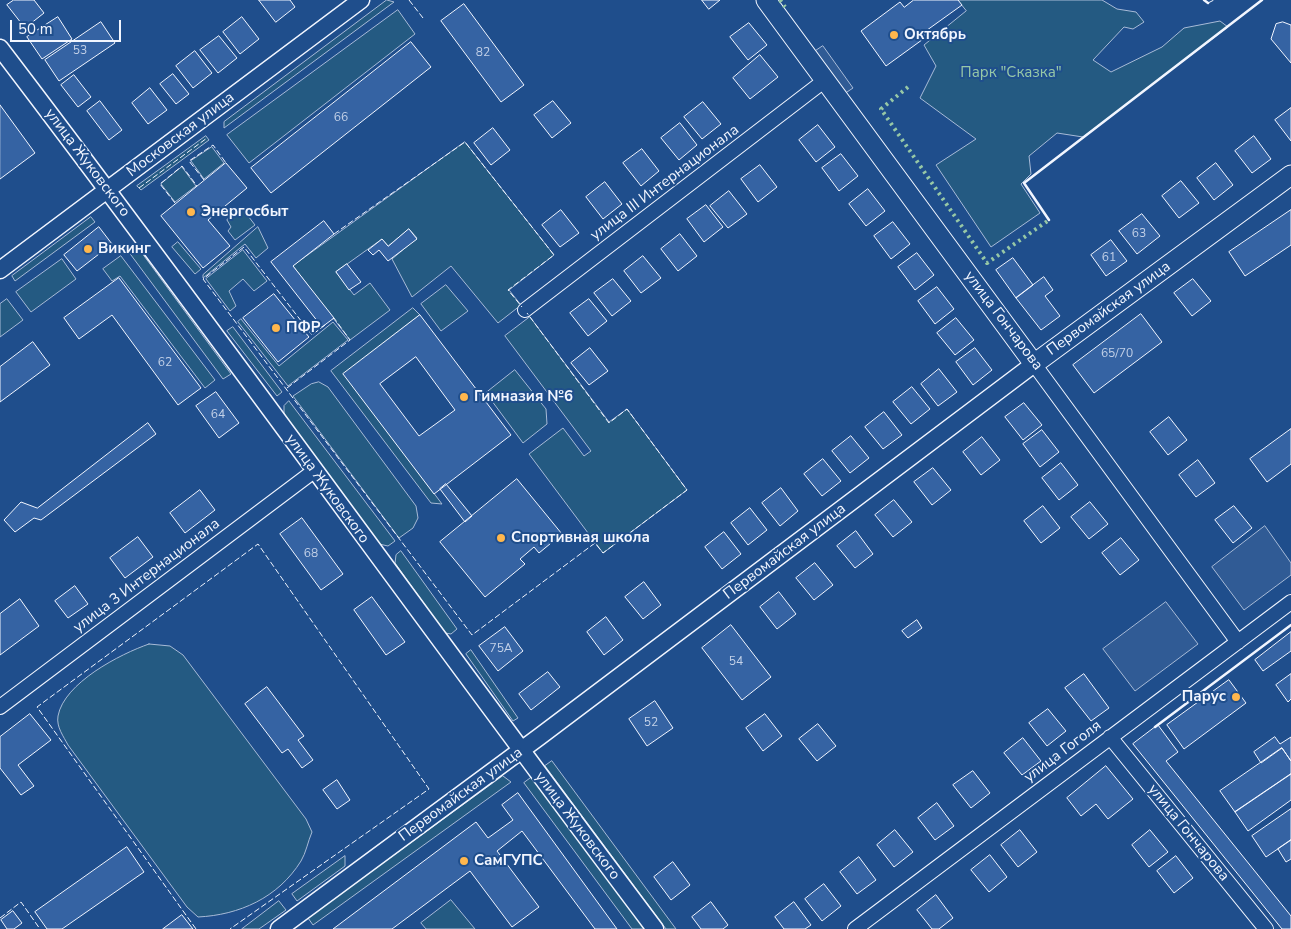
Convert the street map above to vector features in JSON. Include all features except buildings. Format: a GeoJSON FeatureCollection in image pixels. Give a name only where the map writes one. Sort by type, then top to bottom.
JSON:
{"type":"FeatureCollection","features":[{"type":"Feature","properties":{"kind":"main road","name":"улица Гончарова"},"geometry":{"type":"LineString","coordinates":[[766,0],[1034,364]]}},
{"type":"Feature","properties":{"kind":"main road","name":"Первомайская улица"},"geometry":{"type":"LineString","coordinates":[[1034,364],[1291,175]]}},
{"type":"Feature","properties":{"kind":"street","name":"Московская улица"},"geometry":{"type":"LineString","coordinates":[[0,270],[361,0]]}},
{"type":"Feature","properties":{"kind":"street","name":"улица Жуковского"},"geometry":{"type":"LineString","coordinates":[[0,48],[108,190],[520,751],[655,929]]}},
{"type":"Feature","properties":{"kind":"street","name":"улица III Интернационала"},"geometry":{"type":"LineString","coordinates":[[525,310],[824,81]]}},
{"type":"Feature","properties":{"kind":"street","name":"улица Гончарова"},"geometry":{"type":"LineString","coordinates":[[1034,364],[1238,642]]}},
{"type":"Feature","properties":{"kind":"street","name":"Первомайская улица"},"geometry":{"type":"LineString","coordinates":[[278,929],[520,751],[1034,364]]}},
{"type":"Feature","properties":{"kind":"street","name":"улица 3 Интернационала"},"geometry":{"type":"LineString","coordinates":[[0,707],[314,471]]}},
{"type":"Feature","properties":{"kind":"street","name":"улица Гоголя"},"geometry":{"type":"LineString","coordinates":[[855,929],[1291,602]]}},
{"type":"Feature","properties":{"kind":"street","name":"улица Гончарова"},"geometry":{"type":"LineString","coordinates":[[1110,737],[1266,929]]}},
{"type":"Feature","properties":{"kind":"green space"},"geometry":{"type":"Polygon","coordinates":[[[387,0],[394,2],[224,128],[224,122],[387,0]]]}},
{"type":"Feature","properties":{"kind":"green space","name":"Парк \"Сказка\""},"geometry":{"type":"Polygon","coordinates":[[[958,0],[1102,0],[1117,9],[1136,12],[1144,22],[1133,29],[1124,27],[1093,60],[1111,72],[1162,47],[1184,28],[1220,21],[1228,27],[1083,137],[1057,133],[1029,156],[1031,174],[1021,184],[1040,213],[991,247],[936,165],[976,139],[920,98],[936,66],[924,45],[966,11],[958,0]]]}},
{"type":"Feature","properties":{"kind":"green space"},"geometry":{"type":"Polygon","coordinates":[[[398,10],[415,34],[249,163],[227,135],[398,10]]]}},
{"type":"Feature","properties":{"kind":"green space"},"geometry":{"type":"Polygon","coordinates":[[[206,136],[209,140],[141,190],[137,186],[206,136]]]}},
{"type":"Feature","properties":{"kind":"green space"},"geometry":{"type":"Polygon","coordinates":[[[465,142],[554,255],[509,290],[521,305],[498,323],[451,266],[412,297],[392,259],[417,238],[409,229],[388,246],[382,239],[336,272],[354,295],[370,283],[390,310],[350,340],[293,266],[465,142]]]}},
{"type":"Feature","properties":{"kind":"green space"},"geometry":{"type":"Polygon","coordinates":[[[212,147],[224,163],[204,179],[191,161],[212,147]]]}},
{"type":"Feature","properties":{"kind":"green space"},"geometry":{"type":"Polygon","coordinates":[[[182,167],[196,186],[175,202],[161,184],[182,167]]]}},
{"type":"Feature","properties":{"kind":"green space"},"geometry":{"type":"Polygon","coordinates":[[[242,208],[255,225],[235,240],[228,231],[231,227],[227,220],[242,208]]]}},
{"type":"Feature","properties":{"kind":"green space"},"geometry":{"type":"Polygon","coordinates":[[[91,217],[95,222],[15,281],[12,276],[91,217]]]}},
{"type":"Feature","properties":{"kind":"green space"},"geometry":{"type":"Polygon","coordinates":[[[258,227],[268,248],[256,258],[245,244],[203,278],[203,275],[258,227]]]}},
{"type":"Feature","properties":{"kind":"green space"},"geometry":{"type":"Polygon","coordinates":[[[178,242],[201,269],[195,274],[172,247],[178,242]]]}},
{"type":"Feature","properties":{"kind":"green space"},"geometry":{"type":"Polygon","coordinates":[[[136,245],[231,374],[223,379],[128,251],[136,245]]]}},
{"type":"Feature","properties":{"kind":"green space"},"geometry":{"type":"Polygon","coordinates":[[[243,250],[267,281],[254,291],[243,279],[229,291],[236,306],[230,311],[206,279],[243,250]]]}},
{"type":"Feature","properties":{"kind":"green space"},"geometry":{"type":"Polygon","coordinates":[[[121,256],[215,380],[205,388],[120,276],[112,281],[103,269],[121,256]]]}},
{"type":"Feature","properties":{"kind":"green space"},"geometry":{"type":"Polygon","coordinates":[[[62,259],[76,279],[31,312],[16,292],[62,259]]]}},
{"type":"Feature","properties":{"kind":"green space"},"geometry":{"type":"Polygon","coordinates":[[[446,285],[468,311],[441,331],[421,304],[446,285]]]}},
{"type":"Feature","properties":{"kind":"green space"},"geometry":{"type":"Polygon","coordinates":[[[7,299],[23,320],[0,337],[0,304],[7,299]]]}},
{"type":"Feature","properties":{"kind":"green space"},"geometry":{"type":"Polygon","coordinates":[[[413,308],[420,315],[344,374],[442,504],[431,503],[331,371],[413,308]]]}},
{"type":"Feature","properties":{"kind":"green space"},"geometry":{"type":"Polygon","coordinates":[[[530,317],[609,422],[627,409],[687,490],[603,553],[529,454],[563,428],[584,456],[591,451],[505,336],[530,317]]]}},
{"type":"Feature","properties":{"kind":"green space"},"geometry":{"type":"Polygon","coordinates":[[[241,319],[279,366],[333,322],[348,340],[288,386],[238,322],[241,319]]]}},
{"type":"Feature","properties":{"kind":"green space"},"geometry":{"type":"Polygon","coordinates":[[[233,327],[282,392],[277,396],[227,331],[233,327]]]}},
{"type":"Feature","properties":{"kind":"green space"},"geometry":{"type":"Polygon","coordinates":[[[515,370],[546,409],[547,424],[523,443],[486,393],[515,370]]]}},
{"type":"Feature","properties":{"kind":"green space"},"geometry":{"type":"Polygon","coordinates":[[[319,382],[328,387],[416,506],[418,518],[413,528],[399,538],[293,396],[311,384],[319,382]]]}},
{"type":"Feature","properties":{"kind":"green space"},"geometry":{"type":"Polygon","coordinates":[[[289,401],[395,541],[388,546],[379,544],[284,415],[284,406],[289,401]]]}},
{"type":"Feature","properties":{"kind":"green space"},"geometry":{"type":"Polygon","coordinates":[[[401,551],[457,629],[451,634],[445,633],[395,563],[396,555],[401,551]]]}},
{"type":"Feature","properties":{"kind":"green space"},"geometry":{"type":"Polygon","coordinates":[[[149,644],[170,646],[183,655],[306,819],[312,832],[303,858],[292,874],[281,885],[256,902],[228,913],[198,917],[187,907],[68,745],[59,728],[58,716],[62,704],[82,681],[109,662],[149,644]]]}},
{"type":"Feature","properties":{"kind":"green space"},"geometry":{"type":"Polygon","coordinates":[[[471,650],[518,718],[513,721],[466,654],[471,650]]]}},
{"type":"Feature","properties":{"kind":"green space"},"geometry":{"type":"Polygon","coordinates":[[[552,761],[676,929],[666,929],[545,766],[552,761]]]}},
{"type":"Feature","properties":{"kind":"green space"},"geometry":{"type":"Polygon","coordinates":[[[503,776],[511,782],[313,925],[308,918],[503,776]]]}},
{"type":"Feature","properties":{"kind":"green space"},"geometry":{"type":"Polygon","coordinates":[[[532,777],[645,929],[632,929],[524,783],[532,777]]]}},
{"type":"Feature","properties":{"kind":"green space"},"geometry":{"type":"Polygon","coordinates":[[[345,856],[345,866],[297,901],[292,894],[345,856]]]}},
{"type":"Feature","properties":{"kind":"green space"},"geometry":{"type":"Polygon","coordinates":[[[451,900],[475,929],[426,929],[421,923],[451,900]]]}},
{"type":"Feature","properties":{"kind":"green space"},"geometry":{"type":"Polygon","coordinates":[[[279,901],[286,910],[259,929],[242,929],[279,901]]]}},
{"type":"Feature","properties":{"kind":"shaded area"},"geometry":{"type":"Polygon","coordinates":[[[823,46],[853,88],[844,94],[814,52],[823,46]]]}},
{"type":"Feature","properties":{"kind":"shaded area"},"geometry":{"type":"Polygon","coordinates":[[[1265,526],[1291,563],[1291,575],[1244,610],[1212,567],[1265,526]]]}},
{"type":"Feature","properties":{"kind":"shaded area"},"geometry":{"type":"Polygon","coordinates":[[[1166,602],[1198,644],[1135,691],[1103,649],[1166,602]]]}},
{"type":"Feature","properties":{"kind":"hedge"},"geometry":{"type":"LineString","coordinates":[[780,0],[785,7]]}},
{"type":"Feature","properties":{"kind":"hedge"},"geometry":{"type":"LineString","coordinates":[[908,87],[881,109],[987,263],[1049,220]]}},
{"type":"Feature","properties":{"kind":"fence"},"geometry":{"type":"LineString","coordinates":[[409,0],[423,18]]}},
{"type":"Feature","properties":{"kind":"fence"},"geometry":{"type":"LineString","coordinates":[[1208,3],[1214,0]]}},
{"type":"Feature","properties":{"kind":"fence"},"geometry":{"type":"LineString","coordinates":[[139,188],[207,138]]}},
{"type":"Feature","properties":{"kind":"fence"},"geometry":{"type":"LineString","coordinates":[[334,234],[465,142],[554,255],[508,290],[522,307]]}},
{"type":"Feature","properties":{"kind":"fence"},"geometry":{"type":"LineString","coordinates":[[204,180],[189,161],[213,145],[226,163]]}},
{"type":"Feature","properties":{"kind":"fence"},"geometry":{"type":"LineString","coordinates":[[175,203],[160,184],[182,166],[197,186]]}},
{"type":"Feature","properties":{"kind":"fence"},"geometry":{"type":"LineString","coordinates":[[325,325],[312,335],[244,247],[203,279],[472,635],[595,543],[603,553],[687,490],[627,409],[609,423],[527,313]]}},
{"type":"Feature","properties":{"kind":"fence"},"geometry":{"type":"LineString","coordinates":[[287,388],[350,340],[334,318],[331,320]]}},
{"type":"Feature","properties":{"kind":"fence"},"geometry":{"type":"LineString","coordinates":[[196,929],[37,707],[258,544],[429,789],[230,929]]}},
{"type":"Feature","properties":{"kind":"fence"},"geometry":{"type":"LineString","coordinates":[[0,918],[21,902],[40,929]]}},
{"type":"Feature","properties":{"kind":"wall"},"geometry":{"type":"LineString","coordinates":[[1204,0],[1208,3]]}},
{"type":"Feature","properties":{"kind":"wall"},"geometry":{"type":"LineString","coordinates":[[1049,220],[1024,183],[1262,0]]}},
{"type":"Feature","properties":{"kind":"wall"},"geometry":{"type":"LineString","coordinates":[[1155,727],[1291,625]]}},
{"type":"Feature","properties":{"kind":"place","name":"Октябрь"},"geometry":{"type":"Point","coordinates":[894,35]}},
{"type":"Feature","properties":{"kind":"place","name":"Энергосбыт"},"geometry":{"type":"Point","coordinates":[191,212]}},
{"type":"Feature","properties":{"kind":"place","name":"Викинг"},"geometry":{"type":"Point","coordinates":[88,249]}},
{"type":"Feature","properties":{"kind":"place","name":"ПФР"},"geometry":{"type":"Point","coordinates":[276,328]}},
{"type":"Feature","properties":{"kind":"place","name":"Гимназия №6"},"geometry":{"type":"Point","coordinates":[464,397]}},
{"type":"Feature","properties":{"kind":"place","name":"Спортивная школа"},"geometry":{"type":"Point","coordinates":[501,538]}},
{"type":"Feature","properties":{"kind":"place","name":"Парус"},"geometry":{"type":"Point","coordinates":[1236,697]}},
{"type":"Feature","properties":{"kind":"place","name":"СамГУПС"},"geometry":{"type":"Point","coordinates":[464,861]}}]}
